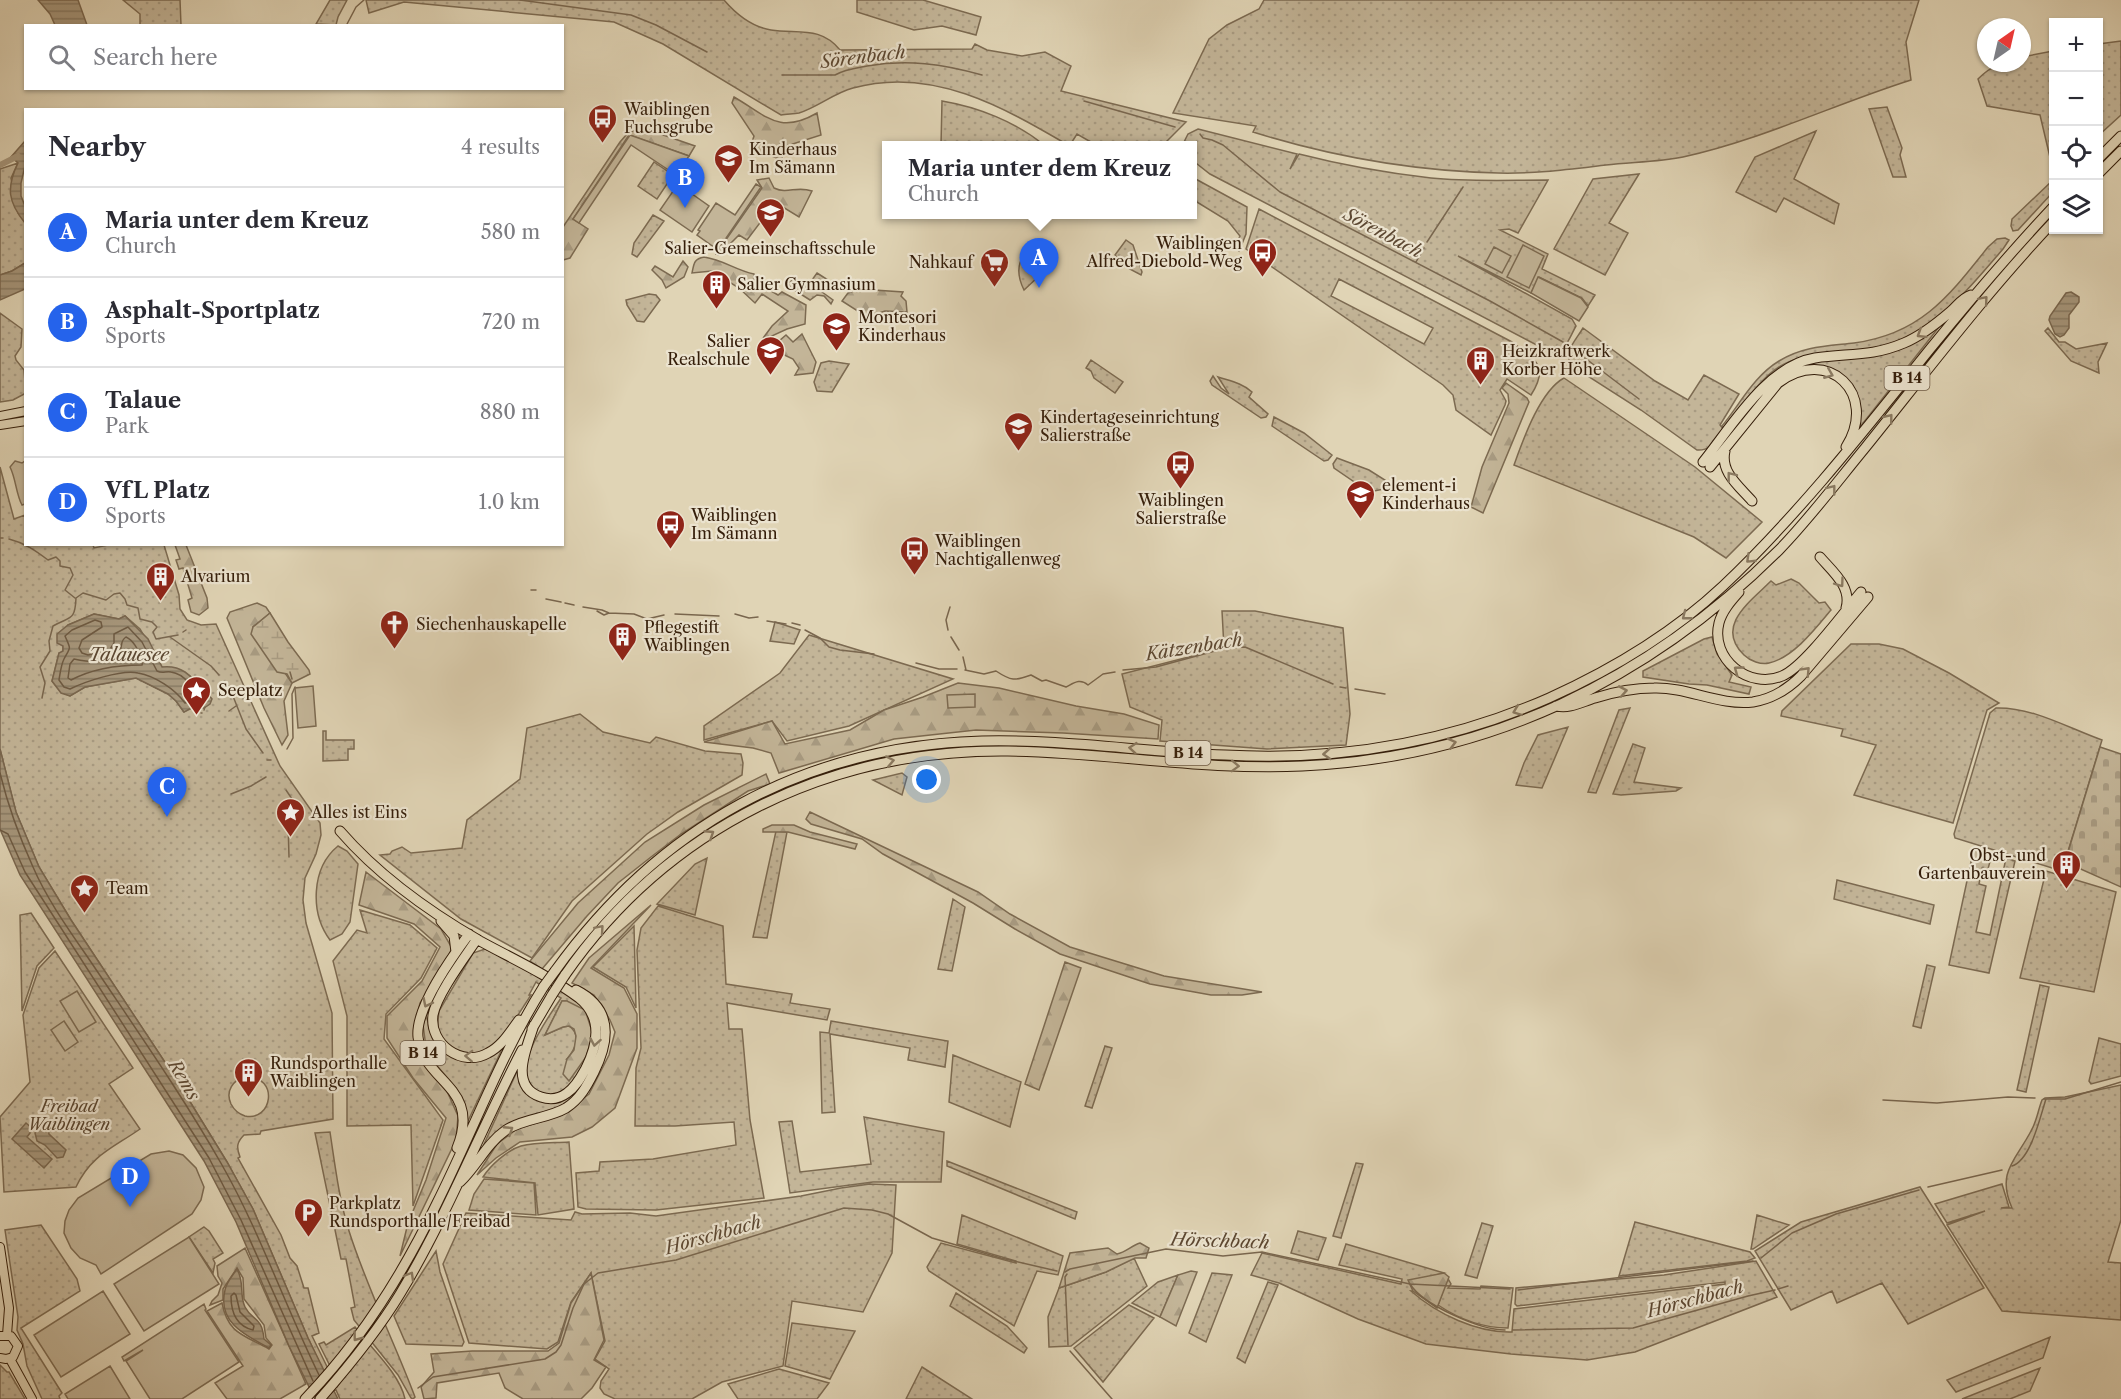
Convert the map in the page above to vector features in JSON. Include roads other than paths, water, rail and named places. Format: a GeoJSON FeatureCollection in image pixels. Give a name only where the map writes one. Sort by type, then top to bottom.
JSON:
{"type":"FeatureCollection","features":[{"type":"Feature","properties":{"kind":"highway"},"geometry":{"type":"LineString","coordinates":[[2103,154],[2121,136]]}},
{"type":"Feature","properties":{"kind":"highway"},"geometry":{"type":"LineString","coordinates":[[2103,169],[2121,151]]}},
{"type":"Feature","properties":{"kind":"highway","name":"B 14"},"geometry":{"type":"LineString","coordinates":[[305,1399],[348,1349],[391,1289],[427,1224],[507,1054],[544,986],[607,906],[672,847],[765,790],[817,770],[908,747],[981,741],[1043,742],[1213,755],[1278,756],[1355,751],[1431,738],[1484,723],[1531,705],[1597,674],[1671,628],[1708,599],[1769,541],[1837,463],[1977,293],[2049,212]]}},
{"type":"Feature","properties":{"kind":"highway","name":"B 14"},"geometry":{"type":"LineString","coordinates":[[320,1399],[356,1356],[400,1294],[429,1243],[534,1025],[579,954],[615,912],[679,855],[717,829],[770,800],[822,779],[910,758],[980,751],[1051,753],[1223,766],[1336,764],[1395,756],[1454,742],[1524,720],[1556,706],[1642,660],[1748,580],[1806,520],[1962,326],[2049,227]]}},
{"type":"Feature","properties":{"kind":"highway"},"geometry":{"type":"LineString","coordinates":[[1837,463],[1856,429],[1858,419],[1856,403],[1844,381],[1823,370],[1800,371],[1778,383],[1726,447],[1707,464],[1756,395],[1780,372],[1813,358],[1867,355],[1894,348],[1923,333],[1951,312],[1966,297],[1977,293]]}},
{"type":"Feature","properties":{"kind":"highway"},"geometry":{"type":"LineString","coordinates":[[1726,447],[1723,461],[1726,470],[1752,501]]}},
{"type":"Feature","properties":{"kind":"highway"},"geometry":{"type":"LineString","coordinates":[[1820,557],[1846,590],[1847,603],[1844,612]]}},
{"type":"Feature","properties":{"kind":"highway"},"geometry":{"type":"LineString","coordinates":[[1556,706],[1567,708],[1614,693],[1655,688],[1741,703],[1766,699],[1780,693],[1795,682],[1812,664],[1864,594],[1844,612],[1806,657],[1790,672],[1766,680],[1746,676],[1732,667],[1725,660],[1721,651],[1718,632],[1723,613],[1748,580]]}},
{"type":"Feature","properties":{"kind":"highway"},"geometry":{"type":"LineString","coordinates":[[340,831],[376,869],[431,910],[473,937],[554,981],[587,996],[597,1007],[605,1024],[604,1051],[588,1085],[575,1101],[560,1112],[524,1122],[506,1130],[488,1146],[470,1173],[457,1185]]}},
{"type":"Feature","properties":{"kind":"highway"},"geometry":{"type":"LineString","coordinates":[[431,910],[454,936],[456,952]]}},
{"type":"Feature","properties":{"kind":"highway","name":"B 14"},"geometry":{"type":"LineString","coordinates":[[473,937],[436,1007],[433,1022],[441,1044],[453,1054],[470,1058],[480,1057],[494,1049],[538,996]]}},
{"type":"Feature","properties":{"kind":"highway","name":"B 14"},"geometry":{"type":"LineString","coordinates":[[456,1162],[456,1150],[463,1127],[461,1106],[450,1086],[422,1052],[418,1031],[424,1008],[456,952],[473,937]]}},
{"type":"Feature","properties":{"kind":"highway"},"geometry":{"type":"LineString","coordinates":[[534,1025],[523,1058],[523,1077],[530,1090],[537,1095],[552,1099],[561,1097],[568,1093],[580,1079],[593,1053],[597,1034],[589,1008],[583,1001],[554,981]]}},
{"type":"Feature","properties":{"kind":"main road"},"geometry":{"type":"LineString","coordinates":[[0,425],[6,418],[24,412]]}},
{"type":"Feature","properties":{"kind":"main road"},"geometry":{"type":"LineString","coordinates":[[6,418],[24,421]]}},
{"type":"Feature","properties":{"kind":"main road"},"geometry":{"type":"LineString","coordinates":[[0,1246],[9,1308],[4,1335],[14,1339],[18,1346],[16,1354],[5,1359],[32,1399]]}},
{"type":"Feature","properties":{"kind":"water"},"geometry":{"type":"Polygon","coordinates":[[[38,0],[78,0],[87,24],[55,24],[50,14],[38,0]]]}},
{"type":"Feature","properties":{"kind":"water"},"geometry":{"type":"Polygon","coordinates":[[[24,142],[21,196],[24,204],[24,222],[12,201],[10,187],[18,163],[11,157],[24,142]]]}},
{"type":"Feature","properties":{"kind":"water"},"geometry":{"type":"Polygon","coordinates":[[[24,264],[24,289],[0,300],[0,275],[24,264]]]}},
{"type":"Feature","properties":{"kind":"water"},"geometry":{"type":"Polygon","coordinates":[[[2071,292],[2079,297],[2079,302],[2069,315],[2069,328],[2060,337],[2055,334],[2049,320],[2066,293],[2071,292]]]}},
{"type":"Feature","properties":{"kind":"water","name":"Talauesee"},"geometry":{"type":"Polygon","coordinates":[[[94,614],[119,619],[125,616],[148,639],[162,667],[180,669],[185,672],[194,680],[199,692],[205,691],[212,699],[210,704],[204,708],[194,707],[184,712],[168,694],[136,678],[85,687],[70,696],[61,693],[52,681],[59,653],[63,651],[63,646],[57,643],[57,634],[68,625],[94,614]]]}},
{"type":"Feature","properties":{"kind":"water"},"geometry":{"type":"Polygon","coordinates":[[[0,749],[16,812],[39,867],[227,1162],[253,1209],[308,1338],[338,1399],[315,1399],[289,1346],[236,1222],[204,1161],[20,875],[0,829],[0,749]]]}},
{"type":"Feature","properties":{"kind":"water"},"geometry":{"type":"Polygon","coordinates":[[[26,1123],[33,1129],[27,1137],[52,1159],[44,1168],[12,1139],[26,1123]]]}},
{"type":"Feature","properties":{"kind":"water"},"geometry":{"type":"Polygon","coordinates":[[[41,1127],[48,1129],[49,1134],[66,1150],[63,1157],[57,1158],[45,1145],[37,1141],[35,1133],[41,1127]]]}},
{"type":"Feature","properties":{"kind":"water"},"geometry":{"type":"Polygon","coordinates":[[[237,1269],[241,1279],[245,1307],[259,1322],[264,1339],[271,1345],[269,1348],[242,1332],[229,1319],[225,1311],[226,1287],[237,1269]]]}},
{"type":"Feature","properties":{"kind":"waterway","name":"Sörenbach"},"geometry":{"type":"LineString","coordinates":[[347,24],[356,7],[364,0]]}},
{"type":"Feature","properties":{"kind":"waterway","name":"Sörenbach"},"geometry":{"type":"LineString","coordinates":[[520,0],[631,15],[656,25],[707,52]]}},
{"type":"Feature","properties":{"kind":"waterway","name":"Sörenbach"},"geometry":{"type":"LineString","coordinates":[[782,75],[835,75],[867,66],[896,63],[939,65],[982,75]]}},
{"type":"Feature","properties":{"kind":"waterway","name":"Sörenbach"},"geometry":{"type":"LineString","coordinates":[[1084,101],[1175,127]]}},
{"type":"Feature","properties":{"kind":"waterway","name":"Sörenbach"},"geometry":{"type":"LineString","coordinates":[[1200,134],[1203,138],[1223,145],[1280,192],[1490,301],[1563,342]]}},
{"type":"Feature","properties":{"kind":"waterway"},"geometry":{"type":"LineString","coordinates":[[0,165],[18,156]]}},
{"type":"Feature","properties":{"kind":"waterway"},"geometry":{"type":"LineString","coordinates":[[1427,242],[1463,187]]}},
{"type":"Feature","properties":{"kind":"waterway"},"geometry":{"type":"LineString","coordinates":[[1416,262],[1424,248]]}},
{"type":"Feature","properties":{"kind":"waterway","name":"Sörenbach"},"geometry":{"type":"LineString","coordinates":[[1573,349],[1639,399]]}},
{"type":"Feature","properties":{"kind":"waterway","name":"Kätzenbach"},"geometry":{"type":"LineString","coordinates":[[9,539],[24,545]]}},
{"type":"Feature","properties":{"kind":"waterway","name":"Kätzenbach"},"geometry":{"type":"LineString","coordinates":[[27,546],[48,560],[56,557],[60,561],[60,566],[70,568],[73,575],[65,590],[75,598]]}},
{"type":"Feature","properties":{"kind":"waterway"},"geometry":{"type":"LineString","coordinates":[[531,590],[536,590]]}},
{"type":"Feature","properties":{"kind":"waterway","name":"Kätzenbach"},"geometry":{"type":"LineString","coordinates":[[76,598],[83,593],[106,600],[120,593],[127,605],[138,608],[140,619],[152,622],[157,627],[153,632],[156,639],[178,635]]}},
{"type":"Feature","properties":{"kind":"waterway"},"geometry":{"type":"LineString","coordinates":[[42,698],[45,683],[40,667],[50,651],[49,641],[53,626],[73,615],[76,598]]}},
{"type":"Feature","properties":{"kind":"waterway","name":"Kätzenbach"},"geometry":{"type":"LineString","coordinates":[[546,599],[561,602]]}},
{"type":"Feature","properties":{"kind":"waterway","name":"Kätzenbach"},"geometry":{"type":"LineString","coordinates":[[565,603],[574,605]]}},
{"type":"Feature","properties":{"kind":"waterway","name":"Kätzenbach"},"geometry":{"type":"LineString","coordinates":[[583,607],[609,613],[634,614],[647,619],[664,615]]}},
{"type":"Feature","properties":{"kind":"waterway"},"geometry":{"type":"LineString","coordinates":[[948,630],[946,620],[950,607]]}},
{"type":"Feature","properties":{"kind":"waterway","name":"Kätzenbach"},"geometry":{"type":"LineString","coordinates":[[597,611],[604,615],[609,613]]}},
{"type":"Feature","properties":{"kind":"waterway","name":"Kätzenbach"},"geometry":{"type":"LineString","coordinates":[[675,614],[719,616]]}},
{"type":"Feature","properties":{"kind":"waterway","name":"Kätzenbach"},"geometry":{"type":"LineString","coordinates":[[735,614],[749,618],[758,617]]}},
{"type":"Feature","properties":{"kind":"waterway","name":"Kätzenbach"},"geometry":{"type":"LineString","coordinates":[[767,621],[786,624]]}},
{"type":"Feature","properties":{"kind":"waterway","name":"Kätzenbach"},"geometry":{"type":"LineString","coordinates":[[792,623],[800,625]]}},
{"type":"Feature","properties":{"kind":"waterway","name":"Kätzenbach"},"geometry":{"type":"LineString","coordinates":[[805,630],[820,638],[829,647],[874,654]]}},
{"type":"Feature","properties":{"kind":"waterway","name":"Kätzenbach"},"geometry":{"type":"LineString","coordinates":[[170,637],[211,666],[219,675]]}},
{"type":"Feature","properties":{"kind":"waterway"},"geometry":{"type":"LineString","coordinates":[[951,637],[959,650]]}},
{"type":"Feature","properties":{"kind":"waterway","name":"Kätzenbach"},"geometry":{"type":"LineString","coordinates":[[1123,670],[1156,667],[1226,648],[1245,647],[1333,684]]}},
{"type":"Feature","properties":{"kind":"waterway"},"geometry":{"type":"LineString","coordinates":[[963,657],[966,670]]}},
{"type":"Feature","properties":{"kind":"waterway","name":"Kätzenbach"},"geometry":{"type":"LineString","coordinates":[[916,663],[939,669],[957,669]]}},
{"type":"Feature","properties":{"kind":"waterway","name":"Kätzenbach"},"geometry":{"type":"LineString","coordinates":[[965,670],[984,674],[996,671],[1013,679],[1031,675],[1042,681],[1046,680],[1066,687],[1080,682],[1088,685],[1103,674],[1115,672]]}},
{"type":"Feature","properties":{"kind":"waterway","name":"Kätzenbach"},"geometry":{"type":"LineString","coordinates":[[290,672],[292,679]]}},
{"type":"Feature","properties":{"kind":"waterway","name":"Kätzenbach"},"geometry":{"type":"LineString","coordinates":[[229,686],[246,729],[263,753]]}},
{"type":"Feature","properties":{"kind":"waterway","name":"Kätzenbach"},"geometry":{"type":"LineString","coordinates":[[287,749],[293,738],[292,694],[295,687]]}},
{"type":"Feature","properties":{"kind":"waterway","name":"Kätzenbach"},"geometry":{"type":"LineString","coordinates":[[1340,687],[1346,688]]}},
{"type":"Feature","properties":{"kind":"waterway","name":"Kätzenbach"},"geometry":{"type":"LineString","coordinates":[[1355,689],[1385,694]]}},
{"type":"Feature","properties":{"kind":"waterway"},"geometry":{"type":"LineString","coordinates":[[229,711],[236,706]]}},
{"type":"Feature","properties":{"kind":"waterway"},"geometry":{"type":"LineString","coordinates":[[231,794],[266,777]]}},
{"type":"Feature","properties":{"kind":"waterway"},"geometry":{"type":"LineString","coordinates":[[286,790],[296,805]]}},
{"type":"Feature","properties":{"kind":"waterway"},"geometry":{"type":"LineString","coordinates":[[288,815],[290,810]]}},
{"type":"Feature","properties":{"kind":"waterway"},"geometry":{"type":"LineString","coordinates":[[288,823],[289,857]]}},
{"type":"Feature","properties":{"kind":"waterway"},"geometry":{"type":"LineString","coordinates":[[2047,1099],[2065,1099],[2121,1082]]}},
{"type":"Feature","properties":{"kind":"waterway"},"geometry":{"type":"LineString","coordinates":[[1883,1100],[1937,1103],[2008,1097],[2035,1098]]}},
{"type":"Feature","properties":{"kind":"waterway","name":"Hörschbach"},"geometry":{"type":"LineString","coordinates":[[2012,1166],[2019,1162],[2030,1147],[2046,1099]]}},
{"type":"Feature","properties":{"kind":"waterway","name":"Hörschbach"},"geometry":{"type":"LineString","coordinates":[[1928,1187],[2002,1170]]}},
{"type":"Feature","properties":{"kind":"waterway","name":"Hörschbach"},"geometry":{"type":"LineString","coordinates":[[1761,1258],[1792,1233],[1836,1214],[1919,1190]]}},
{"type":"Feature","properties":{"kind":"waterway","name":"Hörschbach"},"geometry":{"type":"LineString","coordinates":[[418,1388],[433,1377],[545,1359],[556,1352],[561,1345],[573,1308],[584,1284],[598,1273],[676,1260],[844,1208],[872,1210],[888,1214],[932,1238],[1057,1271]]}},
{"type":"Feature","properties":{"kind":"waterway","name":"Hörschbach"},"geometry":{"type":"LineString","coordinates":[[1065,1272],[1070,1269],[1166,1249],[1223,1256],[1262,1252],[1410,1284],[1427,1300],[1453,1315],[1481,1326],[1505,1330]]}},
{"type":"Feature","properties":{"kind":"waterway","name":"Hörschbach"},"geometry":{"type":"LineString","coordinates":[[1518,1290],[1753,1261]]}},
{"type":"Feature","properties":{"kind":"waterway"},"geometry":{"type":"LineString","coordinates":[[1067,1274],[1065,1277],[1068,1345]]}},
{"type":"Feature","properties":{"kind":"waterway","name":"Hörschbach"},"geometry":{"type":"LineString","coordinates":[[1410,1284],[1510,1289]]}},
{"type":"Feature","properties":{"kind":"waterway","name":"Hörschbach"},"geometry":{"type":"LineString","coordinates":[[1778,1289],[1788,1286]]}},
{"type":"Feature","properties":{"kind":"waterway","name":"Hörschbach"},"geometry":{"type":"LineString","coordinates":[[1513,1330],[1633,1328],[1775,1290]]}},
{"type":"Feature","properties":{"kind":"waterway"},"geometry":{"type":"LineString","coordinates":[[1070,1351],[1112,1399]]}},
{"type":"Feature","properties":{"kind":"place","name":"Waiblingen Fuchsgrube"},"geometry":{"type":"Point","coordinates":[603,144]}},
{"type":"Feature","properties":{"kind":"place","name":"Kinderhaus Im Sämann"},"geometry":{"type":"Point","coordinates":[728,184]}},
{"type":"Feature","properties":{"kind":"place","name":"Asphalt-Sportplatz"},"geometry":{"type":"Point","coordinates":[685,208]}},
{"type":"Feature","properties":{"kind":"place","name":"Salier-Gemeinschaftsschule"},"geometry":{"type":"Point","coordinates":[770,238]}},
{"type":"Feature","properties":{"kind":"place","name":"Waiblingen Alfred-Diebold-Weg"},"geometry":{"type":"Point","coordinates":[1263,278]}},
{"type":"Feature","properties":{"kind":"place","name":"Nahkauf"},"geometry":{"type":"Point","coordinates":[994,288]}},
{"type":"Feature","properties":{"kind":"place","name":"Maria unter dem Kreuz"},"geometry":{"type":"Point","coordinates":[1039,288]}},
{"type":"Feature","properties":{"kind":"place","name":"Salier Gymnasium"},"geometry":{"type":"Point","coordinates":[716,310]}},
{"type":"Feature","properties":{"kind":"place","name":"Montesori Kinderhaus"},"geometry":{"type":"Point","coordinates":[837,352]}},
{"type":"Feature","properties":{"kind":"place","name":"Salier Realschule"},"geometry":{"type":"Point","coordinates":[771,376]}},
{"type":"Feature","properties":{"kind":"place","name":"Heizkraftwerk Korber Höhe"},"geometry":{"type":"Point","coordinates":[1481,386]}},
{"type":"Feature","properties":{"kind":"place","name":"Kindertageseinrichtung Salierstraße"},"geometry":{"type":"Point","coordinates":[1019,452]}},
{"type":"Feature","properties":{"kind":"place","name":"Waiblingen Salierstraße"},"geometry":{"type":"Point","coordinates":[1181,490]}},
{"type":"Feature","properties":{"kind":"place","name":"element-i Kinderhaus"},"geometry":{"type":"Point","coordinates":[1361,520]}},
{"type":"Feature","properties":{"kind":"place","name":"Waiblingen Im Sämann"},"geometry":{"type":"Point","coordinates":[670,550]}},
{"type":"Feature","properties":{"kind":"place","name":"Waiblingen Nachtigallenweg"},"geometry":{"type":"Point","coordinates":[914,576]}},
{"type":"Feature","properties":{"kind":"place","name":"Alvarium"},"geometry":{"type":"Point","coordinates":[160,602]}},
{"type":"Feature","properties":{"kind":"place","name":"Siechenhauskapelle"},"geometry":{"type":"Point","coordinates":[395,650]}},
{"type":"Feature","properties":{"kind":"place","name":"Pflegestift Waiblingen"},"geometry":{"type":"Point","coordinates":[623,662]}},
{"type":"Feature","properties":{"kind":"place","name":"Seeplatz"},"geometry":{"type":"Point","coordinates":[197,716]}},
{"type":"Feature","properties":{"kind":"place","name":"Talaue"},"geometry":{"type":"Point","coordinates":[167,817]}},
{"type":"Feature","properties":{"kind":"place","name":"Alles ist Eins"},"geometry":{"type":"Point","coordinates":[290,838]}},
{"type":"Feature","properties":{"kind":"place","name":"Obst- und Gartenbauverein"},"geometry":{"type":"Point","coordinates":[2067,890]}},
{"type":"Feature","properties":{"kind":"place","name":"Team"},"geometry":{"type":"Point","coordinates":[85,914]}},
{"type":"Feature","properties":{"kind":"place","name":"Rundsporthalle Waiblingen"},"geometry":{"type":"Point","coordinates":[249,1098]}},
{"type":"Feature","properties":{"kind":"place","name":"VfL Platz"},"geometry":{"type":"Point","coordinates":[130,1207]}},
{"type":"Feature","properties":{"kind":"place","name":"Parkplatz Rundsporthalle/Freibad"},"geometry":{"type":"Point","coordinates":[308,1238]}},
{"type":"Feature","properties":{"kind":"water label","name":"Rems"},"geometry":{"type":"Point","coordinates":[184,1080]}},
{"type":"Feature","properties":{"kind":"park label","name":"Freibad Waiblingen"},"geometry":{"type":"Point","coordinates":[69,1115]}}]}
